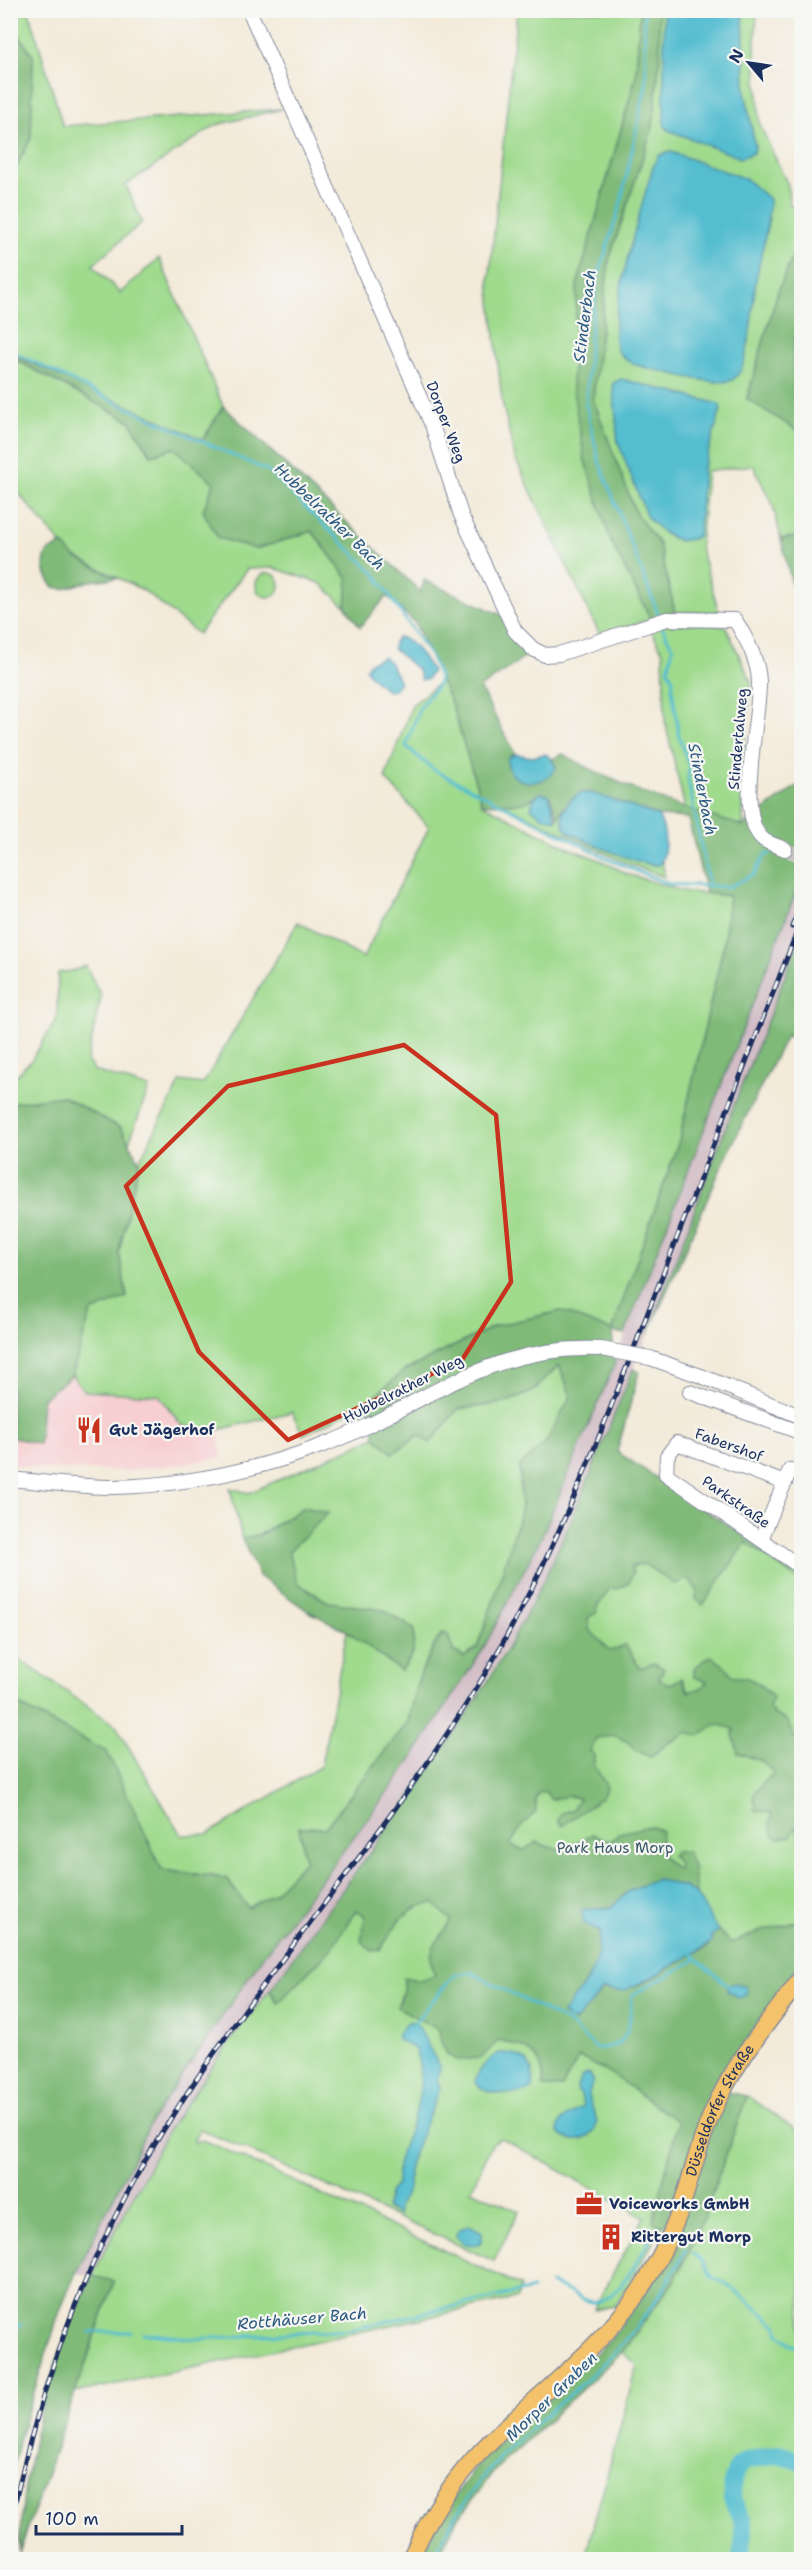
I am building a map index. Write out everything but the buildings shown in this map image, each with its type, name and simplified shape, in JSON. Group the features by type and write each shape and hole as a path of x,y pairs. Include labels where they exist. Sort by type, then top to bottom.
{"main road":[{"name":"Düsseldorfer Straße","path":"410,2559 431,2517 469,2464 595,2345 637,2294 673,2230 703,2135 720,2096 733,2073 801,1977"}],"street":[{"name":"Dorper Weg","path":"249,10 432,425 461,515 515,631 533,649 545,655 559,654 667,619 735,620"},
{"name":"Stindertalweg","path":"735,620 747,641 759,682 750,784 751,815 762,839 784,849"},
{"name":"Hubbelrather Weg","path":"10,1479 77,1486 114,1487 171,1483 223,1475 269,1464 345,1436 481,1368 514,1357 549,1350 602,1349 650,1358 801,1417"},
{"path":"690,1392 801,1433"},
{"name":"Fabershof","path":"667,1456 677,1443 785,1483"},
{"name":"Parkstraße","path":"667,1456 666,1474 799,1566"},
{"path":"760,1539 790,1470 801,1472"},
{"path":"799,1566 801,1551"}],"highlighted area":[{"path":"404,1045 496,1115 511,1282 462,1360 288,1440 199,1352 126,1186 228,1086"}],"shaded area":[{"path":"801,879 801,935 648,1334 557,1551 527,1612 452,1737 168,2130 92,2276 76,2273 152,2120 263,1956 483,1649 541,1538 615,1363"},
{"path":"72,1375 84,1391 159,1395 181,1425 218,1430 222,1458 129,1471 45,1469 11,1465 11,1437 39,1444 42,1398"}],"green space":[{"path":"11,11 29,11 63,126 282,109 216,125 126,185 142,222 93,265 120,293 159,258 223,406 204,440 11,354 11,177 31,138 33,56 11,24"},
{"path":"517,11 640,11 636,76 577,286 611,542 651,619 600,635 515,458 502,401 489,281"},
{"path":"640,11 659,11 660,55 653,126 609,260 593,399 636,514 659,544 675,612 651,619 611,542 585,461 572,385 577,286 636,76"},
{"path":"659,11 664,11 665,124 668,130 741,158 755,147 745,91 743,11 757,11 755,45 760,125 788,185 789,204 801,210 802,237 778,291 747,398 801,433 801,536 781,539 773,506 753,465 707,471 700,547 719,612 675,612 659,544 636,514 593,399 609,260 653,126 660,55","holes":["671,152 697,162 769,218 756,278 747,350 732,380 715,382 675,374 616,321 628,256 653,167","613,383 721,409 703,469 698,536 679,541 665,534 633,478 618,442"]},
{"path":"11,24 33,56 31,138 11,177"},
{"path":"801,237 801,279 793,361 797,406 801,412 801,433 747,399 778,291"},
{"path":"11,354 203,440 223,406 421,592 424,580 506,617 531,653 480,688 515,754 512,755 556,767 552,759 563,754 606,777 651,796 743,826 802,782 801,879 625,1334 612,1332 615,1363 541,1538 483,1649 403,1772 263,1956 152,2120 61,2308 22,2429 11,2478 11,1701 107,1752 162,1870 226,1878 248,1908 274,1893 305,1861 299,1827 325,1828 408,1722 420,1676 443,1633 448,1635 453,1651 464,1657 477,1648 521,1511 520,1466 546,1442 571,1396 559,1365 532,1392 504,1403 458,1409 430,1443 419,1435 393,1453 375,1437 368,1402 404,1371 495,1326 561,1311 612,1331 679,1141 724,944 729,896 706,893 688,818 658,816 592,793 576,797 557,816 549,795 541,793 524,803 482,804 452,705 415,623 387,596 360,627 346,607 348,579 312,531 256,549 218,538 203,511 214,483 174,448 151,455 130,421 11,357"},
{"path":"10,357 130,421 151,455 174,448 214,483 203,511 256,549 312,531 348,579 346,607 320,583 274,568 247,569 198,634 143,590 75,557 67,551 11,484"},
{"path":"801,536 801,600 796,601 781,539"},
{"path":"62,544 75,557 117,578 90,581 63,589 54,587 46,575 44,561 47,552"},
{"path":"268,573 276,577 280,585 276,593 268,597 260,593 256,585 260,577"},
{"path":"701,623 726,627 751,681 743,763 743,826 685,809 665,721 663,653 650,628"},
{"path":"441,681 452,705 482,804 573,850 600,860 627,874 683,891 729,896 724,943 679,1141 612,1332 561,1311 495,1326 404,1371 368,1402 303,1435 292,1412 218,1430 181,1425 159,1395 84,1391 72,1375 91,1311 127,1297 119,1252 139,1161 181,1081 203,1084 298,922 363,958 429,827 385,778 412,705"},
{"path":"534,798 531,808 556,820 564,809 565,827 572,834 652,865 659,865 662,861 665,877 622,861 502,804 523,803"},
{"path":"801,935 801,1048 787,1034 725,1159 648,1334 734,1105"},
{"path":"86,966 101,996 87,1061 95,1071 149,1088 129,1142 121,1128 62,1096 11,1103 10,1082 32,1059 57,1019 58,973"},
{"path":"62,1096 121,1128 139,1161 119,1252 127,1297 91,1312 72,1375 42,1399 39,1444 11,1437 11,1103"},
{"path":"559,1365 571,1396 547,1442 520,1466 521,1511 477,1648 464,1657 453,1651 448,1635 442,1633 420,1676 408,1722 325,1828 299,1827 305,1861 274,1893 248,1909 226,1878 162,1870 107,1752 11,1701 10,1653 116,1726 181,1835 208,1834 321,1766 347,1631 401,1671 413,1654 414,1629 384,1611 328,1602 297,1583 289,1551 328,1513 304,1507 260,1534 242,1539 230,1488 249,1493 375,1437 393,1453 420,1435 430,1443 458,1409 504,1403 532,1392"},
{"name":"Park Haus Morp","path":"633,1369 639,1372 617,1452 801,1573 801,1582 746,1542 703,1605 696,1599 697,1590 689,1579 674,1584 644,1564 631,1567 633,1573 629,1583 618,1589 610,1588 598,1606 597,1612 588,1618 589,1629 609,1650 616,1650 625,1644 640,1668 653,1663 664,1668 659,1679 669,1685 682,1678 688,1692 701,1688 707,1682 694,1677 694,1668 711,1656 727,1668 733,1677 750,1679 773,1697 769,1708 775,1715 788,1721 793,1737 801,1738 801,1840 796,1827 791,1836 775,1837 770,1825 772,1813 757,1811 753,1799 755,1792 774,1773 761,1761 738,1753 733,1735 734,1729 716,1724 698,1736 688,1732 650,1757 616,1736 596,1738 590,1751 594,1755 594,1765 607,1787 602,1797 562,1826 558,1820 562,1813 572,1810 579,1799 569,1796 551,1800 546,1792 539,1793 535,1799 536,1812 523,1824 510,1845 523,1850 537,1842 560,1849 593,1834 610,1842 620,1833 650,1826 662,1832 661,1850 668,1862 678,1870 679,1864 671,1855 675,1852 687,1851 693,1867 696,1894 686,1888 657,1879 629,1891 612,1907 582,1910 591,1928 600,1932 600,1938 594,1971 587,1980 570,2019 575,2022 603,1989 629,1988 657,1976 708,1947 710,1937 718,1931 732,1943 761,1931 801,1921 801,1961 713,2089 747,2096 698,2233 675,2279 622,2352 496,2469 456,2521 437,2559 418,2559 441,2515 483,2457 609,2341 681,2241 665,2225 658,2225 653,2221 678,2122 613,2075 579,2057 562,2087 543,2087 543,2076 538,2060 533,2054 518,2046 499,2040 481,2058 457,2060 447,2054 441,2042 439,2030 397,2007 403,1991 404,1977 421,1981 435,1975 432,1950 451,1920 433,1903 422,1905 407,1913 396,1925 380,1950 372,1951 361,1941 365,1916 356,1911 331,1949 278,2003 270,1990 438,1757 500,1660 528,1611 557,1552"},
{"path":"617,1452 725,1571 746,1542 801,1582 801,1961 713,2089 660,2215 662,2227 616,2306 594,2309 644,2217 501,2138 493,2142 471,2190 519,2211 494,2261 200,2129 193,2142 204,2140 521,2286 517,2298 75,2393 114,2282 92,2276 168,2130 235,2034 270,1990 278,2003 397,1845"},
{"path":"304,1507 328,1513 289,1551 297,1583 328,1602 384,1610 414,1629 413,1654 401,1671 347,1631 308,1611 259,1576 242,1539 261,1534"},
{"path":"747,2096 801,2133 801,2559 584,2560 637,2365 622,2352 675,2279 698,2233"},
{"path":"92,2276 114,2281 19,2554 26,2481 41,2411 63,2344"}],"water":[{"path":"664,11 743,11 745,91 755,147 753,153 741,158 668,130 664,124"},
{"path":"671,152 746,179 769,199 747,350 741,370 732,380 726,382 701,380 640,366 626,359 617,349 615,334 617,313 634,232 653,167 659,155"},
{"path":"621,379 719,404 721,409 703,469 698,536 692,539 680,541 665,534 647,517 618,442 613,383"},
{"path":"398,637 409,642 422,656 432,671 427,679 421,680 418,670 393,649"},
{"path":"383,657 389,661 400,682 394,690 388,691 366,669 370,662"},
{"path":"515,754 532,757 545,754 550,757 556,767 544,779 527,782 512,774 509,767 508,758"},
{"path":"541,793 549,795 556,820 543,817 531,808 534,798"},
{"path":"581,793 592,793 658,816 665,840 664,854 659,865 639,862 567,831 563,814 571,800"},
{"path":"657,1879 686,1888 696,1894 718,1931 710,1937 713,1940 685,1959 629,1989 612,1991 603,1989 575,2022 562,2014 589,1977 599,1947 600,1932 584,1923 581,1910 612,1907 629,1891"},
{"path":"736,1983 747,1987 746,1995 740,1998 727,1991 728,1985"},
{"path":"407,2023 414,2023 418,2026 440,2068 437,2077 440,2088 409,2165 409,2188 398,2208 398,2215 386,2207 390,2191 397,2184 397,2164 417,2106 421,2079 415,2049 398,2039 398,2033"},
{"path":"499,2053 515,2055 526,2061 532,2072 532,2088 528,2091 508,2094 487,2091 479,2086 475,2081 479,2072"},
{"path":"589,2073 592,2081 589,2100 597,2123 589,2136 583,2139 567,2138 559,2134 558,2127 566,2117 583,2107 577,2086 582,2076"},
{"path":"469,2225 482,2232 479,2245 465,2244 456,2236 458,2230"}],"waterway":[{"name":"Stinderbach","path":"644,10 646,85 620,206 598,276 590,335 586,405 599,461 659,616"},
{"name":"Hubbelrather Bach","path":"10,350 117,403 268,471 375,574 431,657 439,677 439,683 420,707 406,746 434,770 611,860 669,884 729,887 754,874 765,855 770,854"},
{"name":"Stinderbach","path":"662,627 673,648 668,670 673,680 679,736 689,766 688,780 709,886"},
{"path":"692,1953 697,1959"},
{"path":"567,2022 596,2048 608,2047 616,2044 626,2032 632,1995 697,1959 728,1985"},
{"path":"414,2023 454,1975 470,1972 567,2022 570,2019"},
{"name":"Rotthäuser Bach","path":"550,2284 588,2301 602,2300 621,2285 656,2229 659,2229"},
{"name":"Morper Graben","path":"432,2560 461,2508 487,2472 528,2431 593,2374 623,2343 658,2298 686,2249"},
{"name":"Rotthäuser Bach","path":"693,2253 703,2262 712,2277 727,2284 778,2326 779,2334 793,2345 802,2348"},
{"name":"Rotthäuser Bach","path":"143,2333 196,2339 348,2330 532,2289"},
{"name":"Rotthäuser Bach","path":"10,2329 21,2325"},
{"name":"Rotthäuser Bach","path":"90,2332 131,2332"},
{"path":"742,2560 743,2522 732,2499 733,2479 738,2466 746,2461 778,2454 802,2461"}],"tunnel":[{"path":"785,849 802,857"}],"railway":[{"path":"792,927 802,902"},
{"path":"10,2525 23,2469 55,2360 74,2308 120,2206 178,2107 217,2050 422,1771 460,1714 496,1655 540,1571 598,1440 802,919"}],"place":[{"name":"Gut Jägerhof","path":"89,1430"},
{"name":"Voiceworks GmbH","path":"589,2204"},
{"name":"Rittergut Morp","path":"611,2237"}]}
